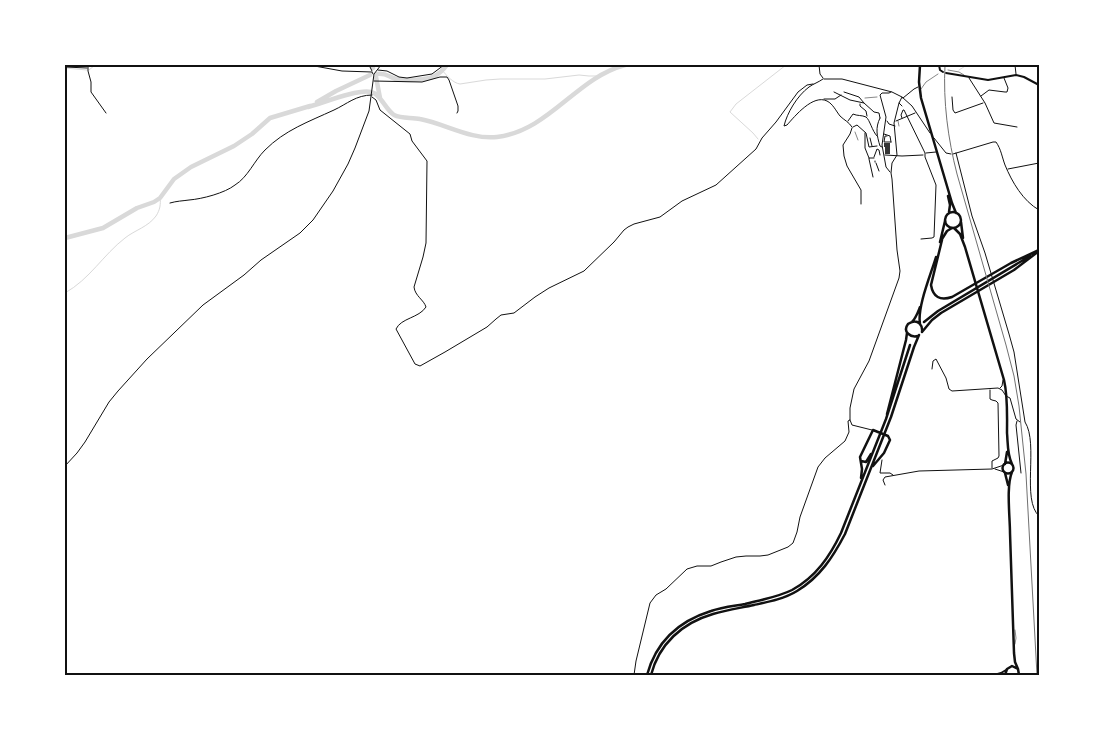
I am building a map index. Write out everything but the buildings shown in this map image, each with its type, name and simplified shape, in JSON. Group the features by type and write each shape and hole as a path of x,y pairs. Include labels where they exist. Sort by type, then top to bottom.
{"main road":[{"path":"920,65 920,93 952,203 960,217 965,247"},
{"path":"939,65 940,70 944,73 991,80 1016,75 1039,85"},
{"path":"922,332 920,316 923,300 938,250 945,216 949,213 950,202 943,175"},
{"path":"949,213 956,213"},
{"path":"945,221 947,226 960,234 965,247 1002,372 1006,396 1009,458 1014,467 1009,489 1013,626 1015,662 1021,675"},
{"path":"938,250 946,232 958,226 960,221"},
{"path":"942,240 931,281 931,288 937,297 946,299 1011,262 1039,250"},
{"path":"912,322 922,323 933,314 1039,250"},
{"path":"884,433 906,340 907,326 917,314 923,300"},
{"path":"649,675 659,654 675,634 687,625 713,614 786,597 816,577 828,564 845,534 879,447 914,347 922,332 935,318 954,303"},
{"path":"907,333 913,337 920,335"},
{"path":"861,461 866,462 884,433 910,345"},
{"path":"860,485 862,472 860,457 873,430 884,433 890,438 890,441 885,452 870,470"},
{"path":"879,447 880,453 885,452"},
{"path":"1008,448 1003,469 1009,489"},
{"path":"649,675 649,667 657,651 666,638 686,621 713,610 784,594 813,575 834,549 874,450"},
{"path":"1004,465 1012,464"},
{"path":"1005,472 1008,474 1012,472"},
{"path":"1005,675 1012,663 1014,654"},
{"path":"994,675 1014,666 1018,670"}],"street":[{"path":"88,65 92,94 106,113"},
{"path":"309,65 342,72 372,72"},
{"path":"65,466 85,442 109,402 153,353 203,305 261,260 300,233 313,220 333,192 348,164 368,118 375,81 370,65"},
{"path":"374,75 381,65"},
{"path":"376,71 386,71 399,77 407,78 432,74 444,65"},
{"path":"819,65 823,79"},
{"path":"1015,65 1016,75"},
{"path":"65,67 88,68"},
{"path":"375,81 422,82 447,77 458,109 457,113"},
{"path":"969,77 984,102 994,124 1017,127"},
{"path":"980,96 989,90 1007,92 1008,88 1004,77"},
{"path":"841,95 836,99 825,98 811,102 787,126 784,126 798,98 805,90 823,79 842,79 891,92 906,100 946,153 953,154 995,142 999,146 1007,169 1026,200 1039,210"},
{"path":"372,94 380,110 410,134 412,141 427,160 426,244 414,287 415,292 426,308 396,329 415,364 420,366 486,327 496,318 514,314 549,288 584,272 628,227 660,218 682,201 716,185 756,149 762,138 796,94 807,85 813,84"},
{"path":"897,121 896,114 902,98 919,87"},
{"path":"834,92 850,100 864,103"},
{"path":"844,92 862,98 864,103 874,112 879,113 880,118 876,136"},
{"path":"891,92 880,95 886,120 882,146 886,167 891,173"},
{"path":"170,203 226,190 240,181 263,152 286,133 336,109 354,98 372,94"},
{"path":"952,98 953,111 955,113 984,102"},
{"path":"823,99 830,103 852,127 843,145 844,155 846,165 861,191 861,204"},
{"path":"860,103 860,106 866,112 880,146 882,146"},
{"path":"899,103 908,116 925,154 930,173 935,181 934,237 921,239"},
{"path":"902,118 901,114 904,110"},
{"path":"894,126 897,121 916,112"},
{"path":"848,122 853,114 867,118"},
{"path":"920,118 924,119 926,116"},
{"path":"634,675 650,603 656,595 692,567 711,566 736,557 768,555 793,543 818,467 825,458 845,441 848,434 848,421 850,420 850,408 854,389 869,361 900,276 891,173 892,162 897,155 895,129 888,121 880,118"},
{"path":"852,127 857,125 865,132 869,146 872,147"},
{"path":"865,132 872,129"},
{"path":"891,130 895,129"},
{"path":"865,132 865,148 873,177"},
{"path":"884,134 888,135 890,137 891,142 884,142 885,136 887,137 888,135"},
{"path":"872,147 869,138 876,136"},
{"path":"879,142 877,146 880,155"},
{"path":"872,147 877,146"},
{"path":"878,149 875,160 879,171"},
{"path":"884,155 902,156 936,152"},
{"path":"953,154 1011,341 1025,422 1031,439 1032,504 1034,511 1039,516"},
{"path":"869,158 875,160"},
{"path":"1007,169 1039,163"},
{"path":"932,369 933,360 936,359 951,390 1001,387 1002,372"},
{"path":"998,388 1010,398 1017,420 1021,473"},
{"path":"990,389 991,399 998,403 999,425 999,456 993,459 992,469"},
{"path":"850,420 852,425 873,430"},
{"path":"1017,420 1025,422"},
{"path":"882,460 880,473 890,473 893,475"},
{"path":"992,469 1004,465"},
{"path":"885,485 884,478 927,470 992,469 1005,472"}],"lane":[{"path":"948,70 960,72 964,76"},
{"path":"920,93 922,87 938,74"},
{"path":"919,77 922,81 927,82"},
{"path":"897,121 899,126"}],"path":[{"path":"862,98 881,97"},
{"path":"852,130 856,133 858,140"}],"waterway":[{"path":"89,70 95,65"},
{"path":"377,74 385,74 400,80 421,79 435,76 447,65"},
{"path":"308,107 349,94 371,92 377,95 394,115 430,121 478,136 497,137 515,133 532,125 592,81 625,65"},
{"path":"758,139 730,112 736,104 786,65"},
{"path":"959,70 967,65"},
{"path":"65,68 87,70"},
{"path":"442,70 453,81 460,84 500,79 545,79 579,75 600,76"},
{"path":"317,102 370,75"},
{"path":"376,77 380,98"},
{"path":"65,238 103,228 137,208 154,202 160,198 174,179 191,167 234,146 252,134 270,118 310,106"},
{"path":"65,293 82,281 125,238 153,220 159,209 160,198"}],"railway":[{"path":"945,65 946,107 954,161 1006,345 1019,406 1026,474 1037,675"}]}
